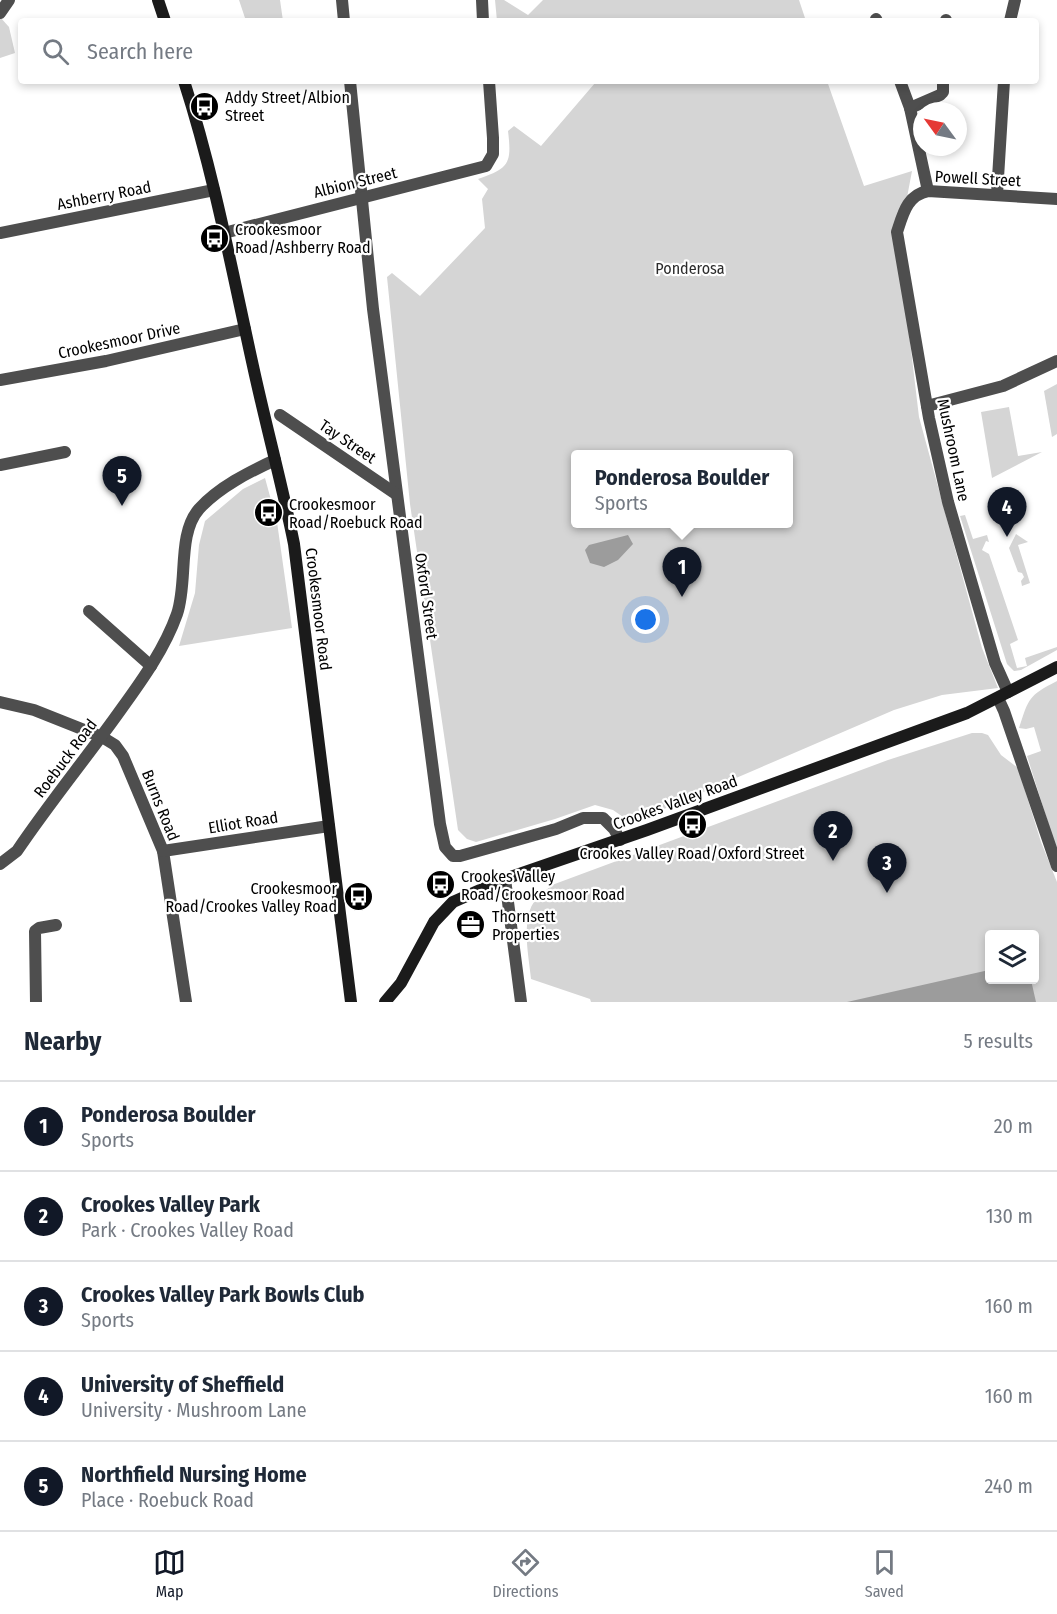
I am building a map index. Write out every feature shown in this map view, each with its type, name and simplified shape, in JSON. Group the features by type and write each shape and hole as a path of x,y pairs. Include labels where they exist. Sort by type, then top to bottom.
{"street":[{"path":"0,13 9,0"},
{"path":"158,0 164,18"},
{"path":"342,0 344,18"},
{"path":"482,0 483,18"},
{"path":"1011,18 1015,0"},
{"name":"Crookesmoor Road","path":"185,84 214,190 294,544 351,1002"},
{"name":"Oxford Street","path":"350,84 367,252 396,494 445,847 448,853 460,856 556,829 583,818 603,818 614,829 620,840"},
{"name":"Albion Street","path":"224,233 486,166 491,159 493,138 489,84"},
{"path":"901,84 910,108 928,191"},
{"path":"910,108 940,95 943,92 943,84"},
{"path":"998,195 1004,84"},
{"name":"Ashberry Road","path":"0,233 214,190"},
{"name":"Powell Street","path":"905,208 911,198 928,191 1057,198"},
{"name":"Mushroom Lane","path":"905,208 897,232 927,406 951,512 996,663 1004,711 1057,866"},
{"name":"Crookesmoor Drive","path":"0,380 106,361 245,329"},
{"path":"927,406 1003,386 1057,361"},
{"name":"Tay Street","path":"280,415 396,494"},
{"path":"0,465 65,453"},
{"name":"Roebuck Road","path":"0,864 17,851 102,737 151,666 169,635 178,611 183,587 186,543 190,523 199,509 249,472 275,460"},
{"path":"89,611 151,666"},
{"name":"Crookes Valley Road","path":"385,1002 401,982 443,911 453,902 505,879 620,840 958,716 1057,667"},
{"name":"Burns Road","path":"0,702 34,710 102,737 115,745 123,756 163,851 186,1002"},
{"name":"Elliot Road","path":"163,851 329,826"},
{"path":"505,879 521,1002"},
{"path":"36,1002 35,931 39,927 56,925"}],"green space":[{"path":"239,0 280,0 283,18 245,18"},
{"path":"495,0 504,0 528,15 543,0 799,0 805,18 497,18"},
{"path":"0,17 9,27 15,53 0,58"},
{"name":"Ponderosa","path":"594,84 828,84 864,186 912,171 905,208 897,232 919,417 982,648 998,688 942,695 894,710 650,815 626,819 613,810 595,805 476,842 467,839 458,830 410,504 387,277 392,273 420,296 485,228 482,199 488,189 478,179 496,172 506,163 509,151 508,131 514,126 541,146"},
{"path":"1057,384 1057,434 1052,437 1044,391"},
{"path":"1009,407 1018,456 1042,452 992,478 981,412"},
{"path":"265,478 277,522 292,628 179,646 195,593 199,545 205,521 243,489"},
{"path":"965,515 973,539 987,535 989,542 986,541 982,550 989,554 1018,640 1010,644 1017,668 1027,666 1025,658 1057,647 1057,650 1021,670 1014,671 1007,664 960,516"},
{"path":"1016,534 1028,542 1018,545 1030,583 1022,586 1021,581 1024,577 1018,572 1009,548"},
{"path":"1057,681 1057,851 1027,756 1041,751 1034,727 1019,728 1031,699 1040,690"},
{"path":"972,733 982,733 988,735 1001,755 1018,768 1041,842 1057,882 1057,1002 591,1002 590,999 531,979 527,944 528,918 539,896 552,885 888,760"}],"shaded area":[{"path":"628,535 633,544 618,560 604,567 590,563 585,550 589,545"},
{"path":"985,971 985,984 1032,984 1036,1002 847,1002"}],"place":[{"name":"Addy Street/Albion Street","path":"204,106"},
{"name":"Crookesmoor Road/Ashberry Road","path":"214,238"},
{"name":"Northfield Nursing Home","path":"122,506"},
{"name":"Crookesmoor Road/Roebuck Road","path":"268,513"},
{"name":"University of Sheffield","path":"1007,537"},
{"name":"Ponderosa Boulder","path":"682,597"},
{"name":"Crookes Valley Road/Oxford Street","path":"692,825"},
{"name":"Crookes Valley Park","path":"833,861"},
{"name":"Crookes Valley Road/Crookesmoor Road","path":"440,885"},
{"name":"Crookes Valley Park Bowls Club","path":"887,893"},
{"name":"Crookesmoor Road/Crookes Valley Road","path":"358,897"},
{"name":"Thornsett Properties","path":"471,925"}]}
